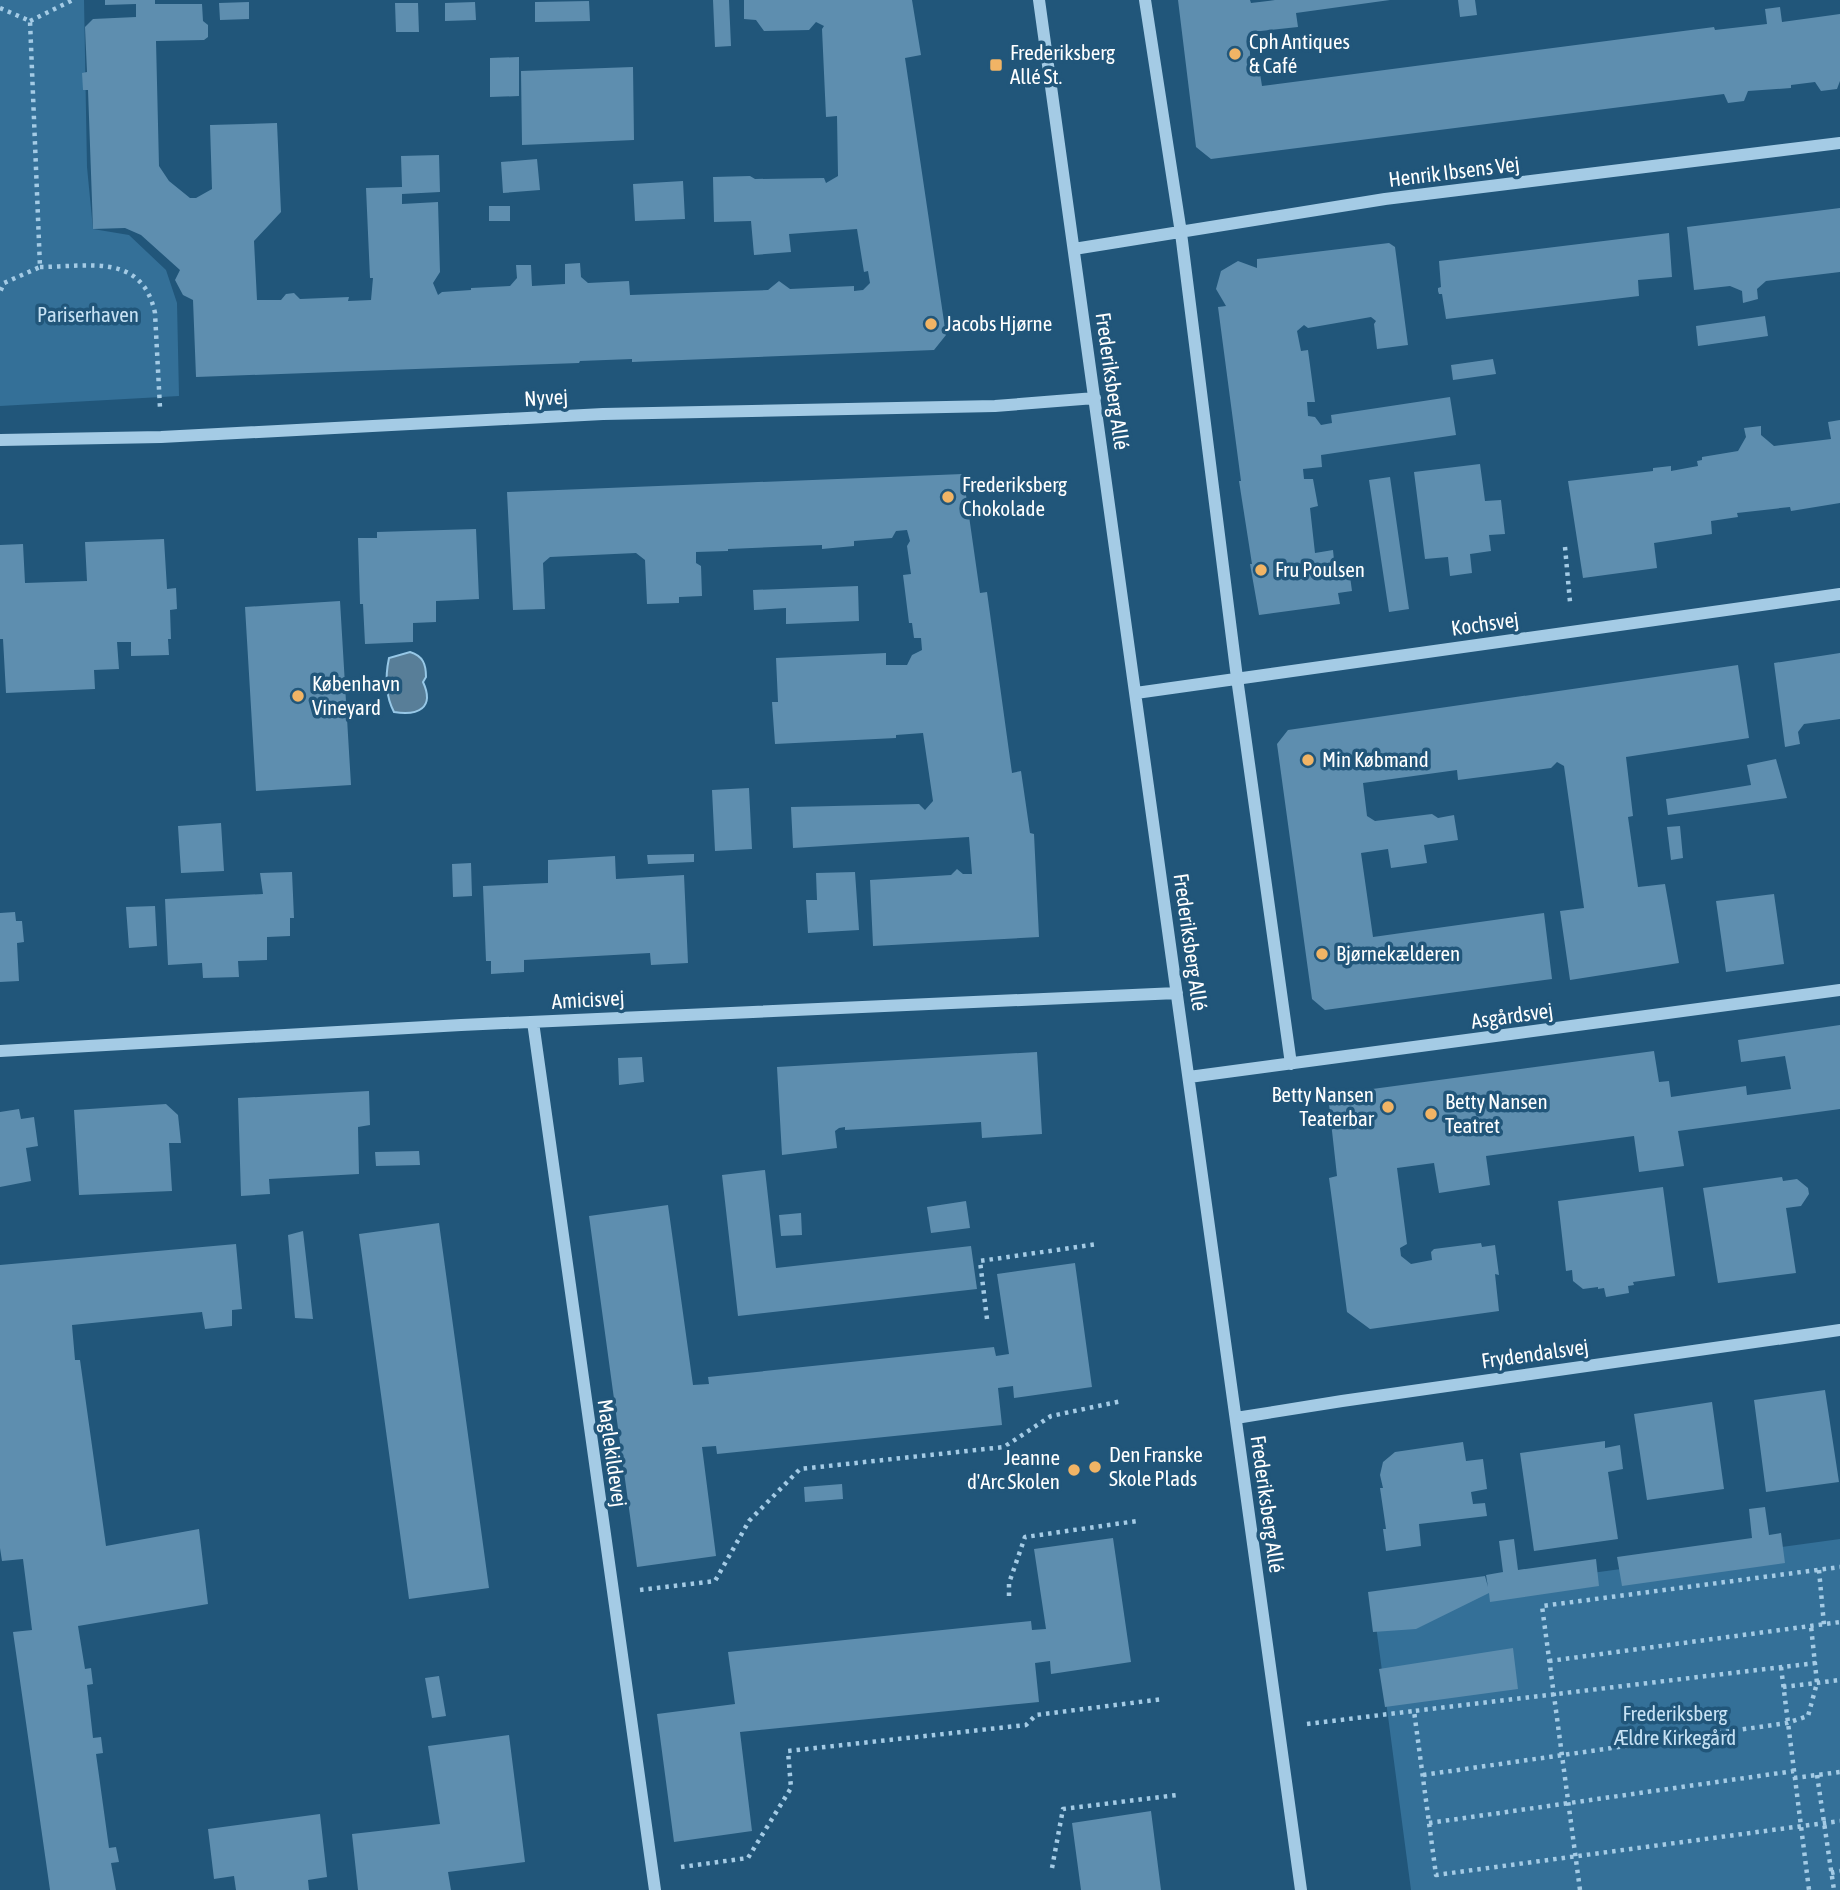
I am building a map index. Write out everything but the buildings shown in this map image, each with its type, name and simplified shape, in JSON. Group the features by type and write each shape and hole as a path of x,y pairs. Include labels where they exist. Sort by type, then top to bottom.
{"street":[{"name":"Frederiksberg Allé","path":"1038,0 1301,1890"},
{"path":"1145,0 1181,233 1237,678 1291,1064"},
{"name":"Henrik Ibsens Vej","path":"1074,249 1385,199 1840,143"},
{"name":"Nyvej","path":"0,440 161,437 603,414 995,406 1095,398"},
{"name":"Kochsvej","path":"1136,693 1840,594"},
{"name":"Asgårdsvej","path":"1189,1077 1840,990"},
{"name":"Amicisvej","path":"0,1051 533,1022 1177,993"},
{"name":"Maglekildevej","path":"533,1022 655,1890"},
{"name":"Frydendalsvej","path":"1236,1418 1840,1330"}],"path":[{"path":"0,8 30,21 73,0"},
{"path":"30,21 40,267"},
{"path":"0,292 4,283 40,267 109,267 123,269 136,276 146,286 155,313 161,437"},
{"path":"1564,548 1573,631"},
{"path":"987,1319 980,1261 1098,1244"},
{"path":"612,1593 715,1581 749,1521 800,1469 1004,1447 1051,1416 1122,1401"},
{"path":"1009,1596 1009,1583 1025,1537 1137,1521"},
{"path":"1580,1890 1542,1606 1840,1567"},
{"path":"1819,1570 1824,1625"},
{"path":"1549,1661 1840,1622"},
{"path":"1423,1774 1787,1723 1808,1716 1817,1683 1811,1626"},
{"path":"1279,1728 1816,1663"},
{"path":"1781,1667 1810,1890"},
{"path":"1783,1687 1840,1680"},
{"path":"652,1871 748,1858 790,1788 788,1751 1026,1725 1036,1714 1163,1699"},
{"path":"1414,1711 1436,1875 1840,1821"},
{"path":"1429,1823 1794,1771"},
{"path":"1794,1778 1840,1772"},
{"path":"1817,1775 1834,1890"},
{"path":"1052,1868 1063,1809 1177,1795"},
{"path":"1831,1872 1840,1871"}],"green space":[{"name":"Pariserhaven","path":"0,0 84,0 87,167 93,229 129,235 166,270 177,303 179,396 0,406"},
{"name":"Frederiksberg Ældre Kirkegård","path":"1840,1539 1840,1890 1411,1890 1373,1603"}],"shaded area":[{"path":"410,652 421,658 424,664 426,677 423,682 427,698 422,708 417,711 394,712 387,686 389,658"}],"place":[{"name":"Cph Antiques & Café","path":"1235,54"},
{"name":"Frederiksberg Allé St.","path":"996,65"},
{"name":"Jacobs Hjørne","path":"931,324"},
{"name":"Frederiksberg Chokolade","path":"948,497"},
{"name":"Fru Poulsen","path":"1261,570"},
{"name":"København Vineyard","path":"298,696"},
{"name":"Min Købmand","path":"1308,760"},
{"name":"Bjørnekælderen","path":"1322,954"},
{"name":"Betty Nansen Teaterbar","path":"1388,1107"},
{"name":"Betty Nansen Teatret","path":"1431,1114"},
{"name":"Den Franske Skole Plads","path":"1095,1467"},
{"name":"Jeanne d'Arc Skolen","path":"1074,1470"}]}
